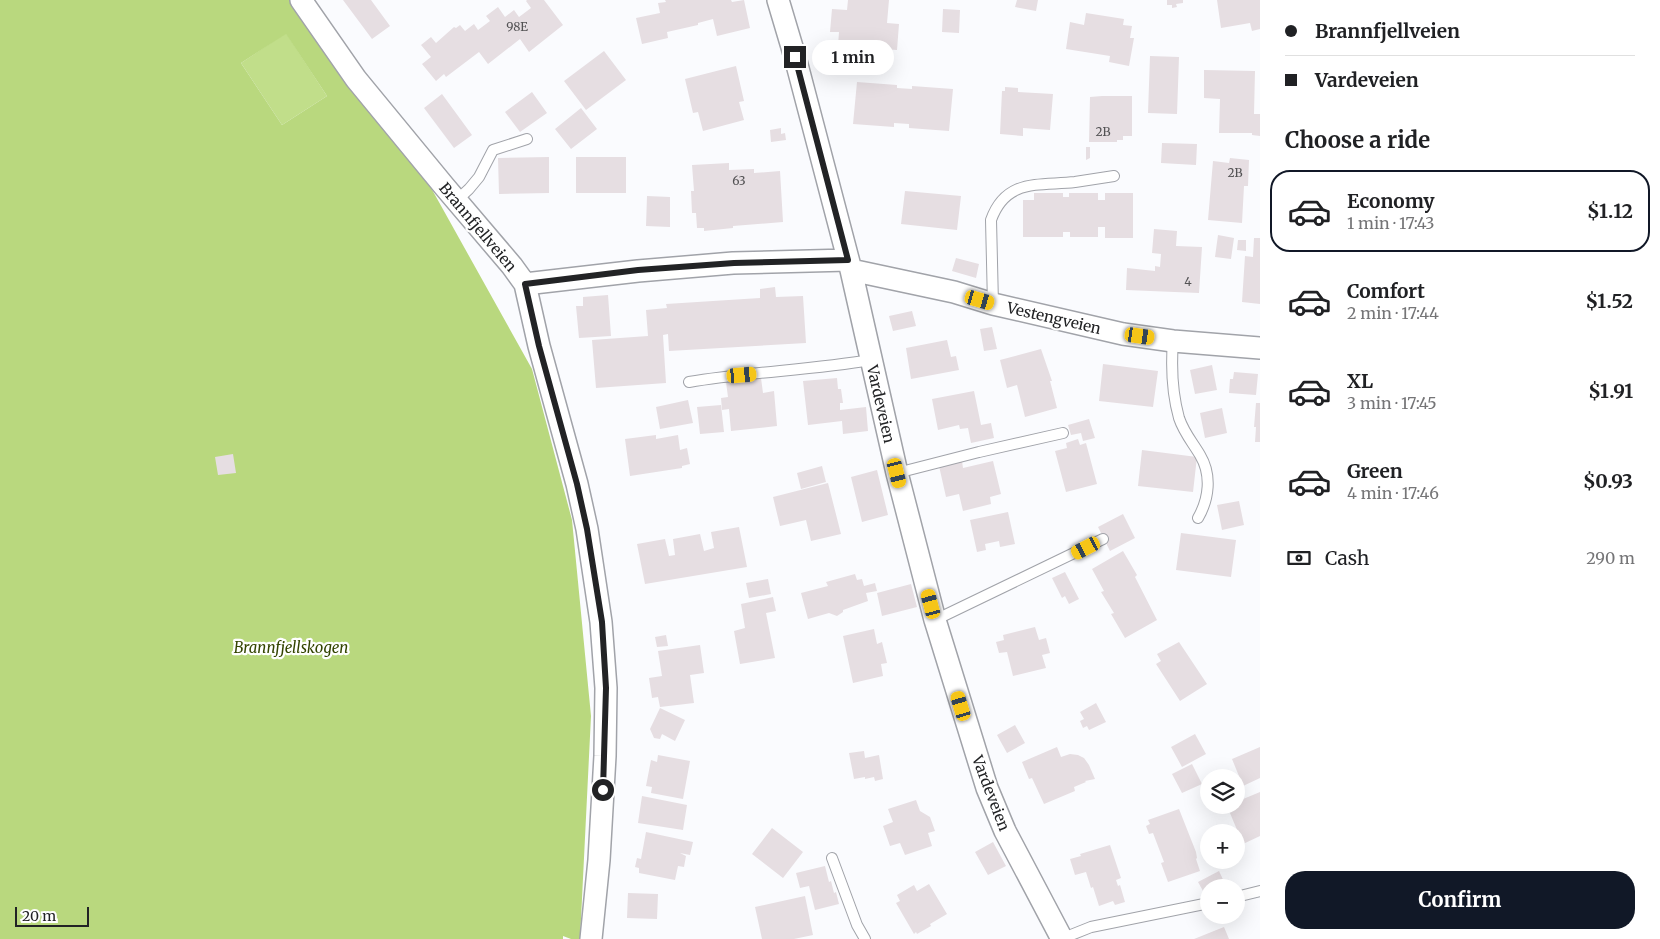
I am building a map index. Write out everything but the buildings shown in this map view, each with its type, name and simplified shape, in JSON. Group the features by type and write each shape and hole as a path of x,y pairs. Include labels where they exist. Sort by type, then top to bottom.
{"street":[{"name":"Brannfjellveien","path":"301,0 356,79 525,284 539,346 577,484 587,529 602,622 606,688 605,756 591,939"},
{"name":"Vardeveien","path":"778,0 795,57 849,265 897,473 935,620 987,788 1005,831 1061,939"},
{"name":"Vestengveien","path":"525,284 638,270 734,263 849,265 993,304 1123,334 1173,341 1260,348"}],"lane":[{"path":"456,201 479,177 493,150 527,139"},
{"path":"993,304 991,220 995,208 1003,198 1022,186 1076,182 1114,176"},
{"path":"1173,341 1171,362 1172,384 1179,418 1184,430 1201,456 1206,471 1207,499 1198,518"},
{"path":"689,382 722,376 839,365 871,360"},
{"path":"897,473 1063,433"},
{"path":"935,620 1103,539"},
{"path":"832,858 857,925 865,939"},
{"path":"1245,895 1260,891"},
{"path":"1061,939 1091,927 1200,905"}],"green space":[{"name":"Brannfjellskogen","path":"0,0 306,0 396,125 532,369 572,520 591,716 580,939 571,939 563,936 563,939 0,939","holes":["286,34 327,96 282,125 241,63"]},
{"path":"286,33 327,96 282,125 241,63"}],"route":[{"path":"603,790 606,688 602,622 587,529 577,484 539,346 525,284 638,270 734,263 848,260 795,57"}]}
